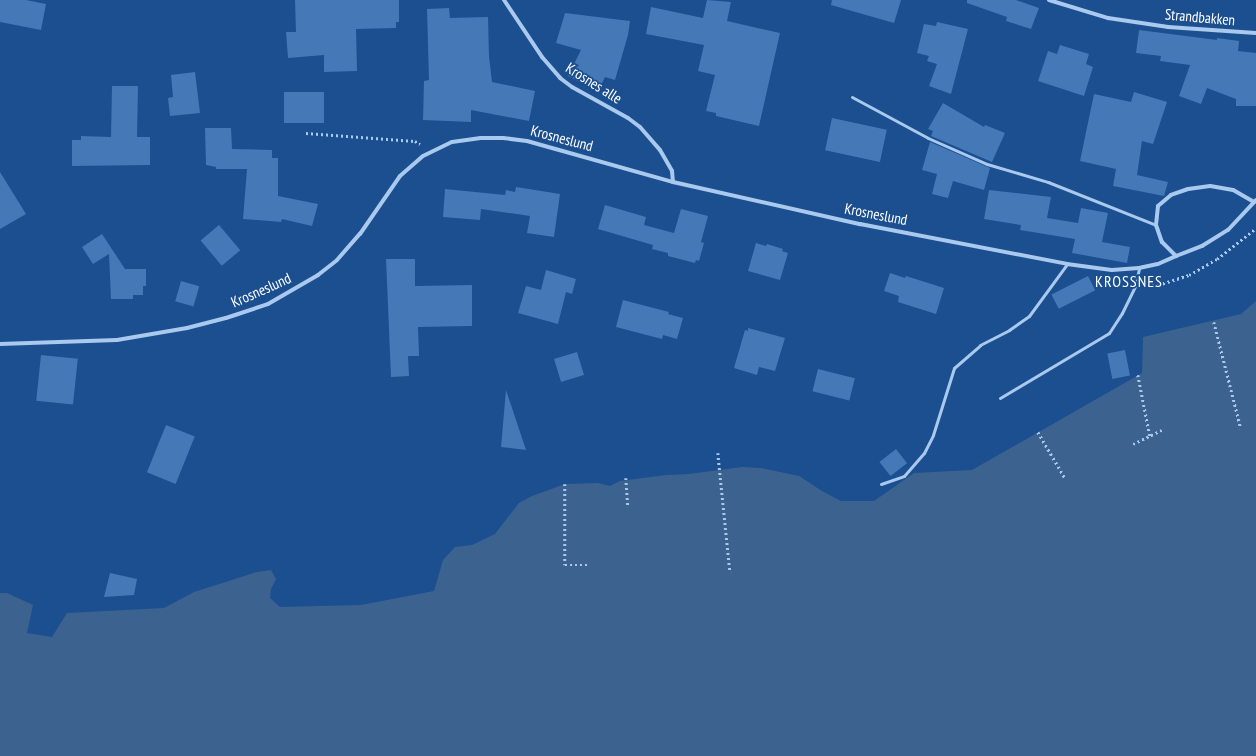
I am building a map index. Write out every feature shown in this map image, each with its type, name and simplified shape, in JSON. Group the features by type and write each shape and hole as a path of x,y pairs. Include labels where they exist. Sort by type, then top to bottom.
{"street":[{"name":"Krosnes alle","path":"504,0 542,57 560,78 572,87 628,118 640,127 660,150 672,171 673,182"},
{"name":"Strandbakken","path":"1049,0 1108,18 1168,27 1256,33"},
{"name":"Krosneslund","path":"0,344 117,340 220,320 268,304 318,275 337,260 360,234 400,176 423,156 452,142 481,138 503,138 546,146 673,182 860,224 1067,264 1112,270 1139,268 1158,264 1202,246 1228,230 1255,201"},
{"path":"1176,256 1162,242 1156,225 1158,206 1171,195 1188,189 1210,186 1233,190 1255,201"}],"lane":[{"path":"852,97 928,138 986,164 1048,182 1156,225"},
{"path":"881,484 904,476 924,453 933,435 954,368 980,345 1009,330 1029,316 1067,264"},
{"path":"1000,398 1109,333 1122,313 1135,286 1139,268"}],"path":[{"path":"306,133 415,141 419,143 423,156"},
{"path":"1135,286 1158,285 1189,275 1217,259 1256,228"},
{"path":"1214,322 1241,429"},
{"path":"1138,375 1150,436"},
{"path":"1133,444 1162,430"},
{"path":"1038,432 1065,478"},
{"path":"718,453 730,572"},
{"path":"626,478 628,506"},
{"path":"565,484 565,565 588,565"}],"water":[{"path":"1256,301 1256,756 0,756 0,593 7,593 33,605 27,633 52,637 67,613 164,608 194,592 257,572 271,570 276,579 271,589 270,598 280,607 361,605 434,591 443,560 455,547 472,545 495,534 519,503 532,496 565,484 598,483 610,486 620,481 666,475 689,474 742,467 761,468 799,476 841,501 874,501 914,473 972,470 1142,373 1143,337 1241,314"}],"building":[{"path":"0,0 26,0 46,4 41,30 0,22"},
{"path":"295,0 399,0 399,22 396,22 396,28 356,29 357,71 324,72 324,55 288,58 286,32 296,32"},
{"path":"707,0 731,2 727,21 780,33 759,126 716,116 716,113 706,111 715,75 698,71 704,45 646,34 651,7 703,18"},
{"path":"832,0 901,0 894,23 831,5"},
{"path":"967,0 1016,0 1039,8 1031,29 1006,21 1007,17 967,3"},
{"path":"449,8 450,18 488,17 489,56 492,82 535,91 529,121 471,110 471,122 423,120 424,81 429,80 427,9"},
{"path":"565,13 630,21 628,35 615,80 605,77 598,91 568,76 581,50 556,43"},
{"path":"937,22 968,29 951,94 929,86 937,64 927,61 929,56 917,53 924,24 936,26"},
{"path":"1139,30 1217,40 1217,38 1239,41 1238,51 1256,53 1256,106 1236,106 1236,99 1207,88 1201,104 1179,96 1190,65 1160,61 1161,56 1136,53"},
{"path":"1060,45 1089,54 1086,64 1093,67 1084,96 1038,81 1048,51 1057,54"},
{"path":"195,72 200,113 170,116 168,98 173,97 171,75"},
{"path":"112,86 138,86 137,137 150,137 150,165 72,166 72,140 81,140 81,136 111,137"},
{"path":"284,92 324,92 324,123 284,123"},
{"path":"1134,92 1167,102 1153,144 1142,141 1137,175 1168,182 1164,196 1113,186 1116,169 1080,161 1094,94 1131,102"},
{"path":"943,103 984,127 985,125 1005,133 992,162 931,136 933,131 928,129"},
{"path":"832,118 887,130 880,162 825,150"},
{"path":"205,128 231,128 232,149 272,150 272,158 278,158 278,196 318,204 312,226 282,219 281,222 243,219 247,169 216,169 216,167 206,165"},
{"path":"930,142 990,168 984,190 953,181 948,198 932,194 937,174 922,170"},
{"path":"0,172 26,214 0,229"},
{"path":"516,187 560,194 554,237 527,233 530,216 481,209 480,220 443,217 445,189 505,195 506,190 515,192"},
{"path":"989,190 1051,197 1047,218 1078,223 1081,208 1108,213 1102,242 1130,247 1127,263 1072,253 1075,239 1020,230 1021,225 984,219"},
{"path":"605,205 646,217 644,225 674,233 681,209 708,216 701,242 704,243 699,261 696,260 695,263 668,256 668,253 652,249 653,245 598,229"},
{"path":"219,225 240,250 222,266 201,240"},
{"path":"102,234 125,269 146,269 146,286 143,286 143,295 133,295 133,299 111,299 109,254 93,264 82,247"},
{"path":"756,243 766,246 767,244 783,249 782,251 788,253 780,280 748,271"},
{"path":"386,259 415,259 415,286 472,285 472,326 418,327 419,356 408,356 409,376 391,377"},
{"path":"546,270 576,279 572,294 566,292 558,324 518,313 526,286 541,290"},
{"path":"890,273 905,278 906,276 944,288 936,314 898,302 899,296 884,291"},
{"path":"1088,276 1095,290 1059,309 1051,295"},
{"path":"181,281 199,286 193,306 175,301"},
{"path":"623,300 669,312 668,314 683,318 677,339 663,335 662,339 616,327"},
{"path":"748,328 785,338 775,371 759,367 757,375 734,368 745,330 748,331"},
{"path":"1125,350 1130,376 1112,379 1107,353"},
{"path":"577,352 584,375 561,382 554,359"},
{"path":"41,355 78,359 73,405 36,401"},
{"path":"818,369 855,378 849,401 812,391"},
{"path":"506,390 526,450 501,447"},
{"path":"166,425 195,437 176,484 147,472"},
{"path":"896,449 907,463 891,476 879,462"},
{"path":"110,573 137,579 134,595 104,597"}],"district":[{"name":"KROSSNES","path":"1129,281"}]}
